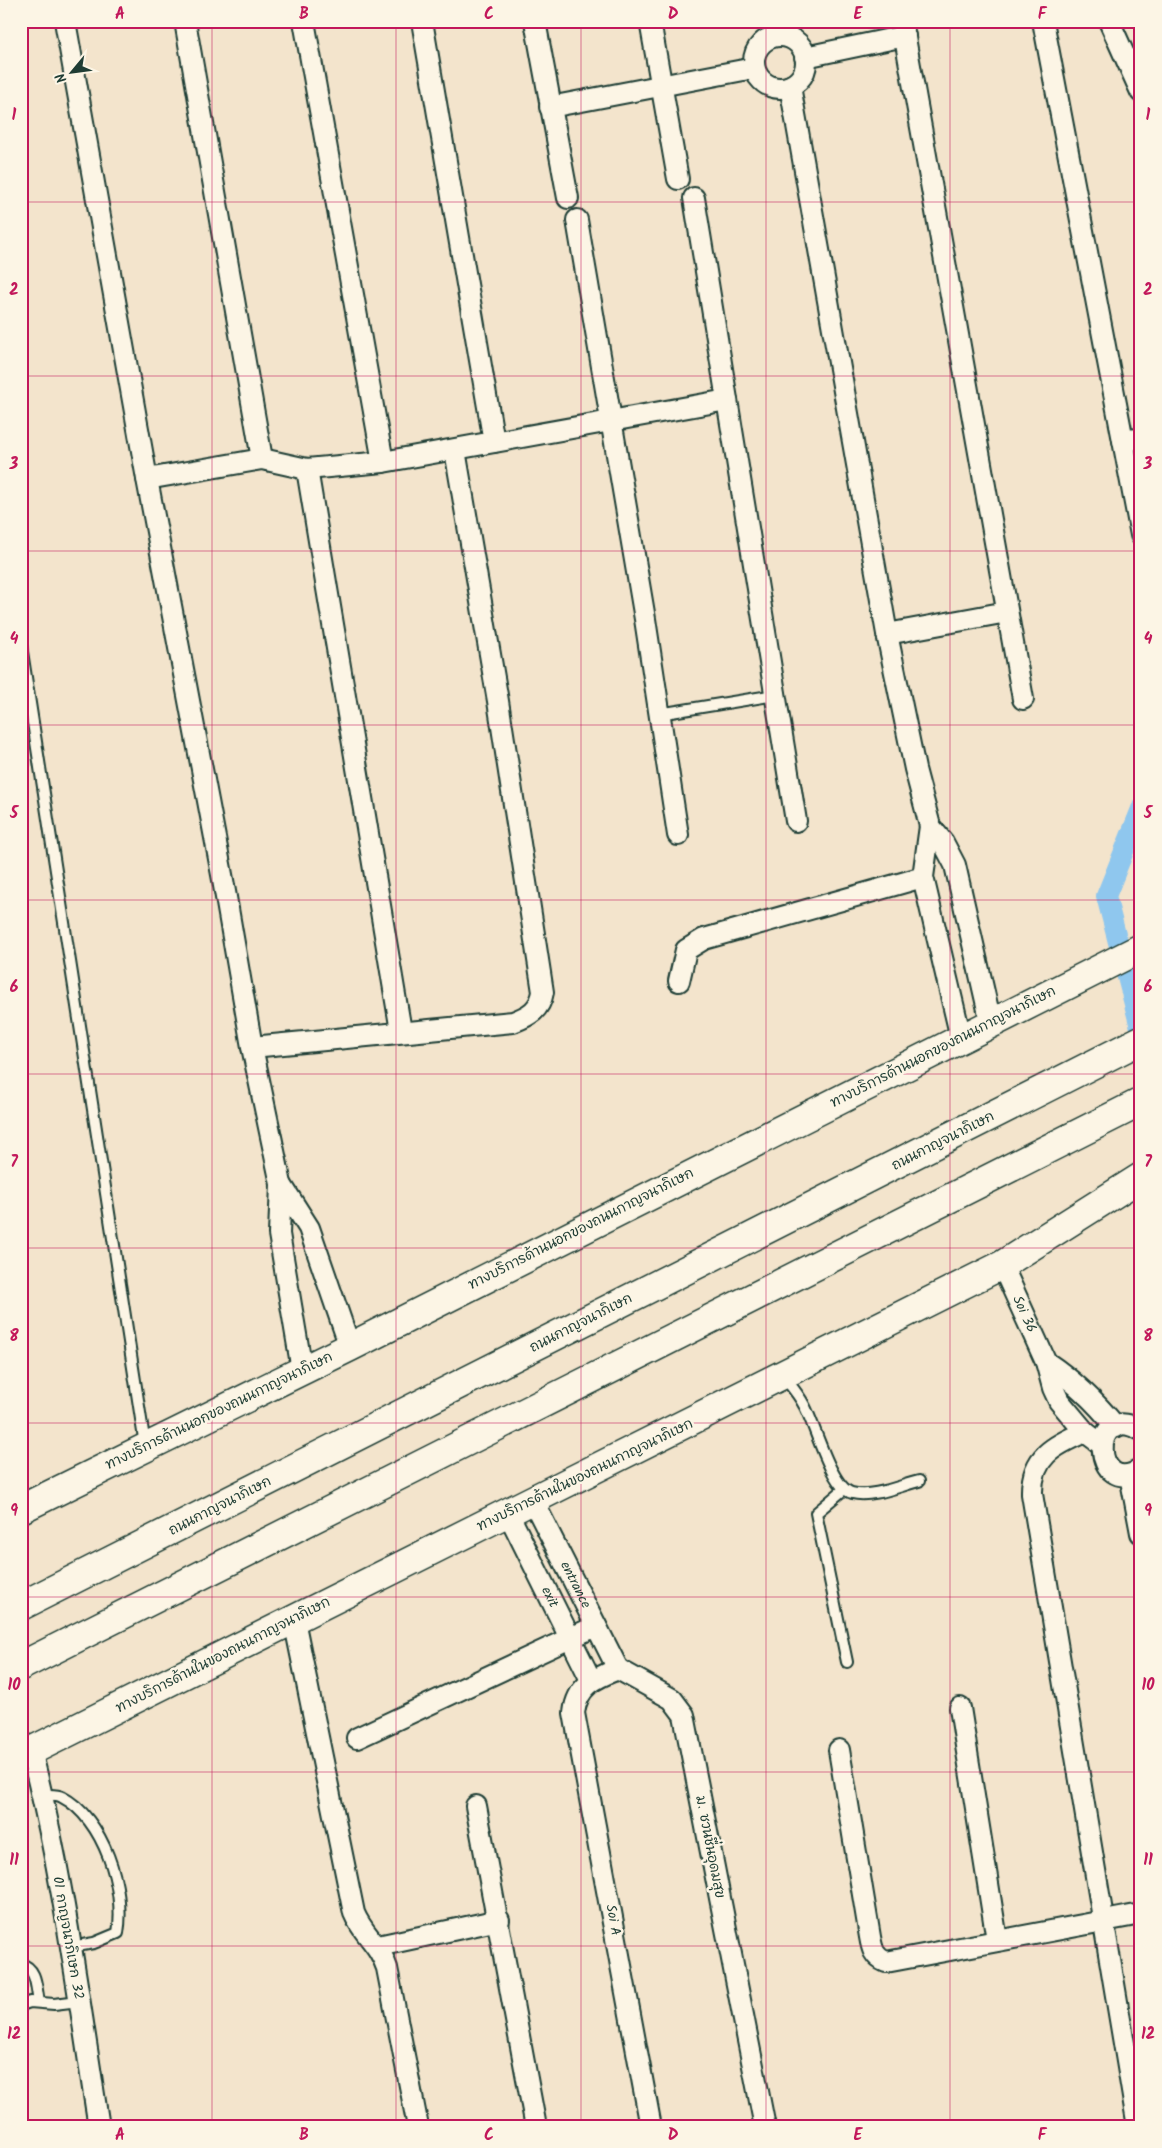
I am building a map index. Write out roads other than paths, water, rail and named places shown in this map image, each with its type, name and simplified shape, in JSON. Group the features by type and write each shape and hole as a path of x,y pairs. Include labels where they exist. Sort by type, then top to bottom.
{"main road":[{"name":"ทางบริการด้านนอกของถนนกาญจนาภิเษก","path":"21,1509 350,1346 1141,948"},
{"name":"ถนนกาญจนาภิเษก","path":"21,1606 1141,1040"},
{"path":"21,1666 1141,1102"},
{"name":"ทางบริการด้านในของถนนกาญจนาภิเษก","path":"26,1754 784,1376 1002,1265 1136,1179"}],"street":[{"path":"65,21 252,1047 281,1184 279,1234 302,1370"},
{"path":"185,21 262,459"},
{"path":"304,21 383,462"},
{"path":"422,21 494,442"},
{"path":"535,21 568,198"},
{"path":"650,21 678,179"},
{"path":"1043,21 1132,440 1141,535"},
{"path":"1109,21 1141,92"},
{"path":"777,28 796,42 805,57 805,68 801,77 790,86 781,88 768,85 761,80 754,68 757,49 777,28"},
{"path":"805,57 904,29 1023,699"},
{"path":"550,107 754,68"},
{"path":"790,86 887,634 930,826 923,877 935,918 961,1038"},
{"path":"694,198 796,821"},
{"path":"577,220 678,835"},
{"path":"147,479 262,459 308,469 383,462 727,400"},
{"path":"252,1047 512,1022 525,1018 536,1010 543,992 498,701 455,450"},
{"path":"308,469 401,1032"},
{"path":"887,634 1007,612"},
{"path":"930,826 943,842 955,865 991,1023"},
{"path":"680,981 686,950 704,939 923,877"},
{"path":"935,918 965,910"},
{"path":"281,1184 309,1228 350,1346"},
{"name":"Soi 36","path":"1002,1265 1046,1362 1059,1401 1085,1432 1101,1444"},
{"path":"1046,1362 1065,1375 1097,1404 1116,1427"},
{"path":"1141,1430 1124,1425 1116,1427 1107,1433 1101,1444 1104,1462 1111,1470 1120,1474 1135,1472 1141,1533"},
{"path":"1085,1432 1064,1441 1037,1465 1032,1477 1032,1494 1138,2127"},
{"name":"entrance","path":"533,1501 618,1669"},
{"name":"exit","path":"508,1513 591,1680"},
{"path":"294,1620 354,1913 360,1926 378,1946 387,1968 418,2127"},
{"path":"357,1738 596,1626"},
{"path":"591,1680 618,1669"},
{"name":"ม. ชวนชื่นอุดมสุข","path":"618,1669 672,1699 684,1715 765,2127"},
{"name":"Soi A","path":"591,1680 575,1701 574,1713 651,2127"},
{"path":"960,1708 997,1940"},
{"path":"839,1750 870,1937 873,1950 879,1959 886,1962 1141,1914"},
{"name":"01 กาญจนาภิเษก 32","path":"26,1754 43,1795 71,1948 99,2127"},
{"path":"476,1806 536,2127"},
{"path":"378,1946 498,1920"}],"lane":[{"path":"21,646 146,1446"},
{"path":"659,714 775,695"},
{"path":"784,1376 803,1403 833,1475 843,1490 865,1494 919,1481"},
{"path":"843,1490 816,1513 847,1662"},
{"path":"43,1795 61,1796 84,1814 103,1842 113,1869 120,1918 118,1933 94,1943 71,1948"},
{"path":"21,1964 28,1966 32,1971 39,2002"},
{"path":"21,2005 39,2002 54,2004 79,2001"}],"waterway":[{"path":"1141,809 1106,896 1141,1031"}]}
